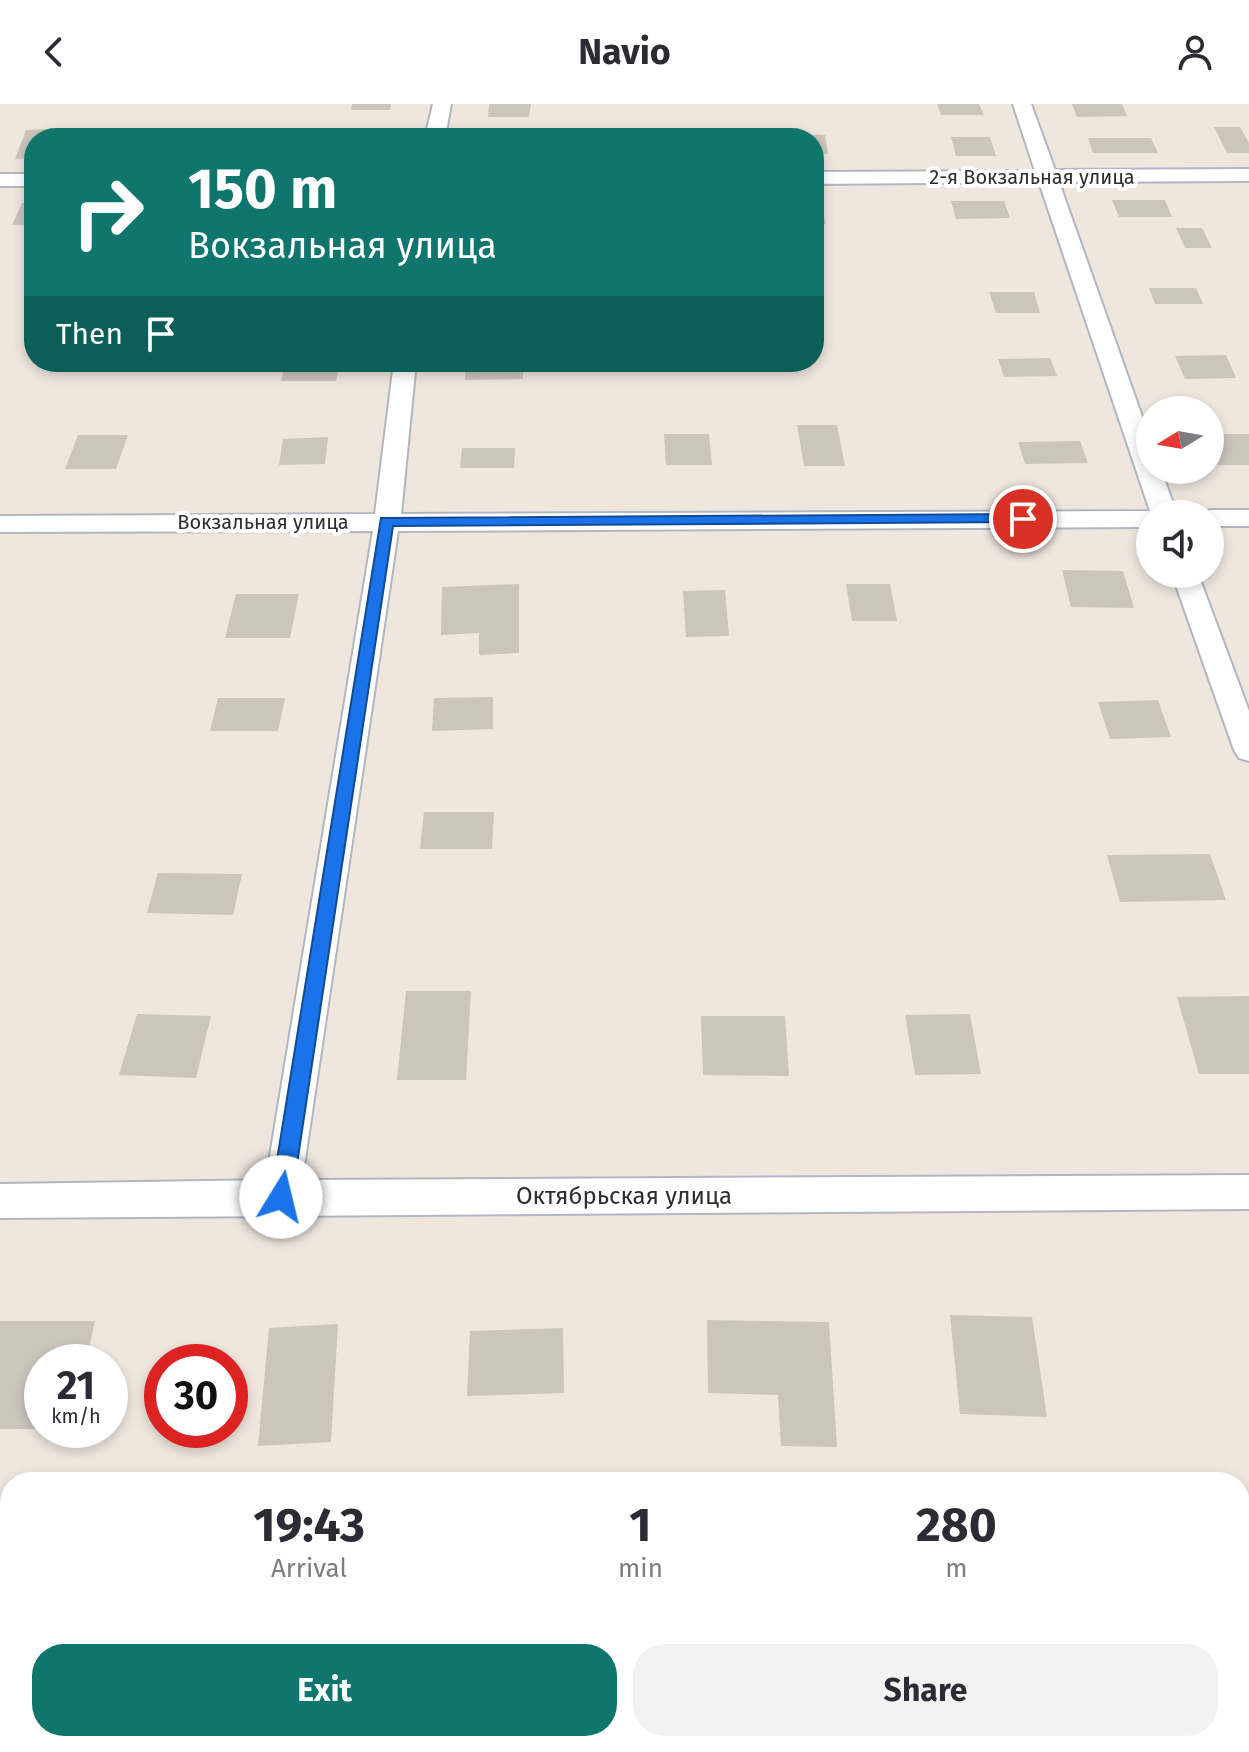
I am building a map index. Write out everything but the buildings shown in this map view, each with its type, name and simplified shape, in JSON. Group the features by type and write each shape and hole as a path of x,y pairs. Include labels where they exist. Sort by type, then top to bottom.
{"street":[{"path":"437,128 442,104"},
{"path":"1022,104 1159,500"},
{"name":"2-я Вокзальная улица","path":"824,178 1249,175"},
{"path":"0,180 24,180"},
{"path":"281,1197 387,522 404,372"},
{"path":"1224,518 1249,518"},
{"name":"Вокзальная улица","path":"0,524 1136,519"},
{"path":"1190,588 1249,750"},
{"name":"Октябрьская улица","path":"0,1201 1249,1192"}],"route":[{"path":"281,1197 387,522 1023,519"}]}
